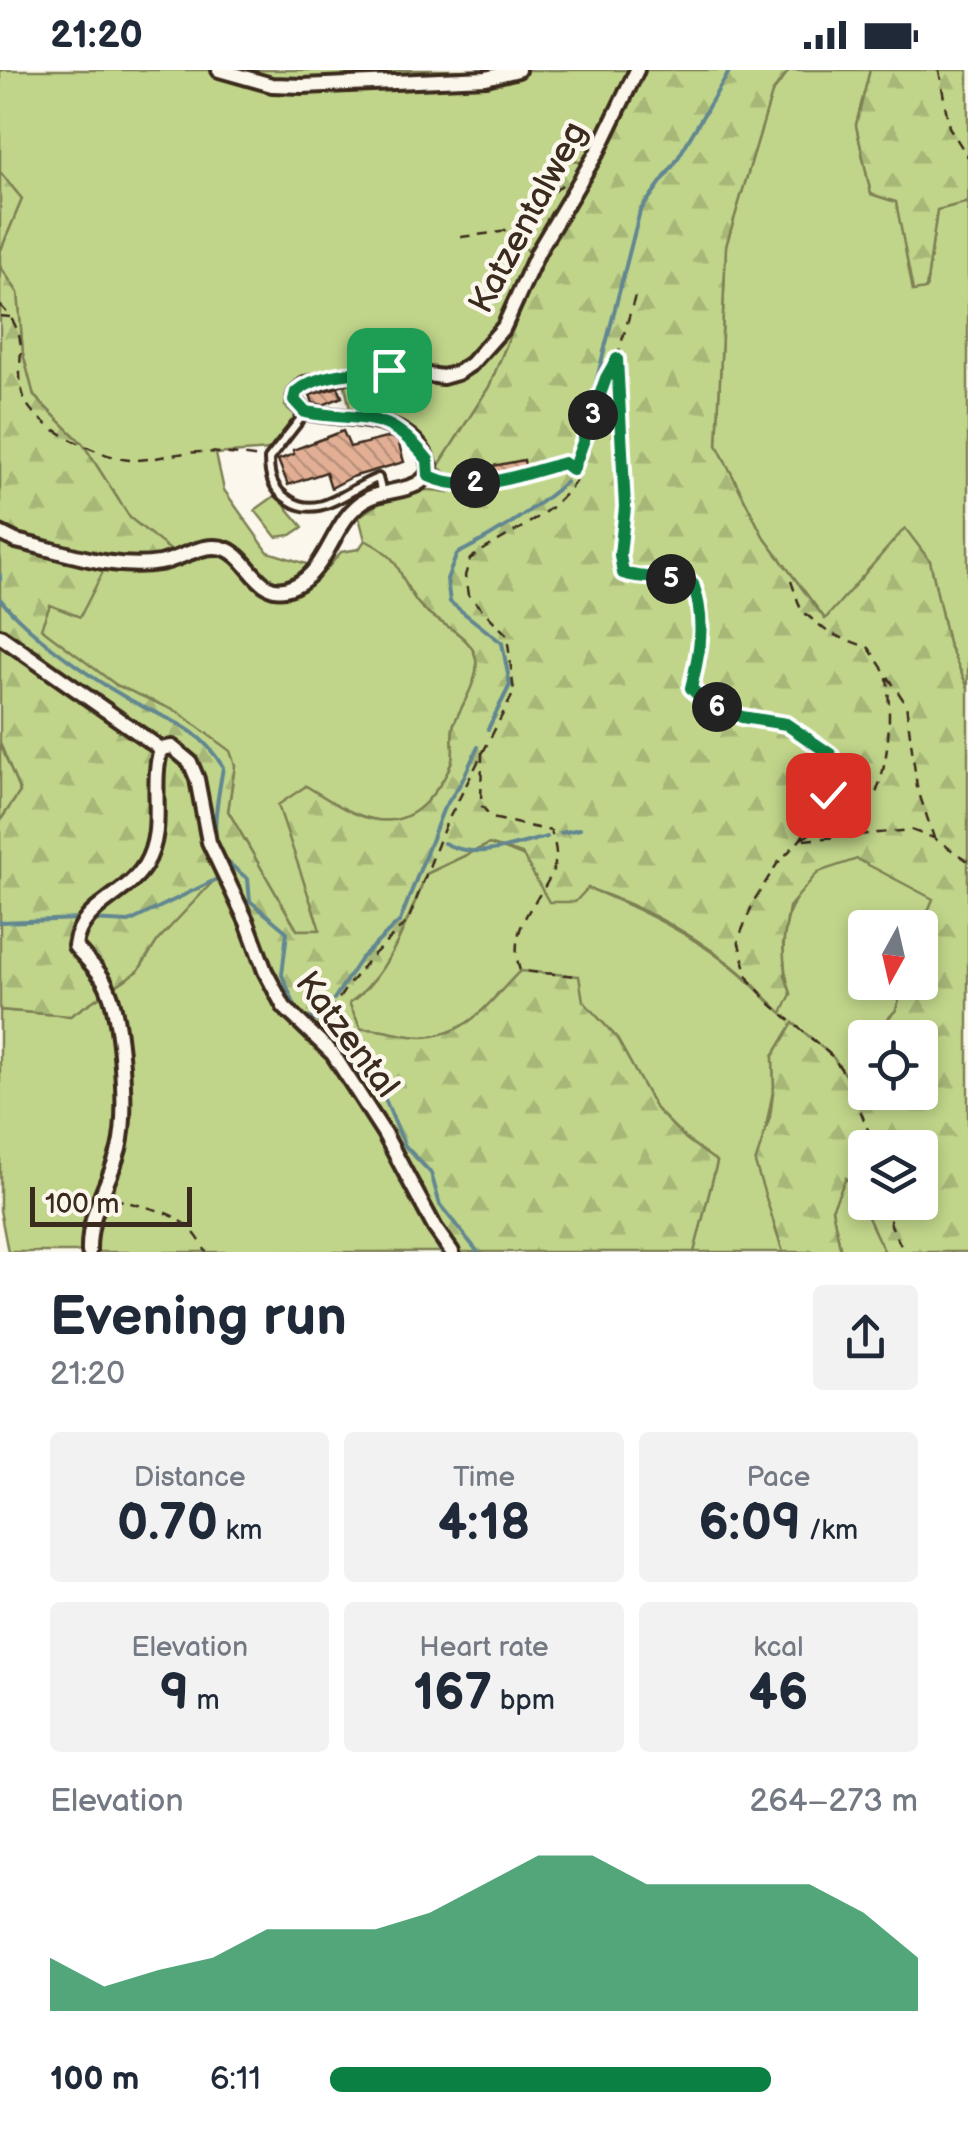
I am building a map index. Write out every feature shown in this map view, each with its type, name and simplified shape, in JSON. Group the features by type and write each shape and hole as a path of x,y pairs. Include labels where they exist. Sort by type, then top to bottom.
{"street":[{"path":"219,70 272,85 303,86 486,78 518,70"},
{"name":"Katzentalweg","path":"305,412 294,400 305,384 389,370 443,377 471,364 504,327 538,252 599,149 638,70"},
{"path":"0,533 16,541 132,565 162,563 212,546 227,549 266,586 278,590 296,585 306,578 349,514 362,502 417,485 429,476 428,460 395,426 365,418 305,412"},
{"path":"0,636 161,749 156,766 155,844 144,867 130,883 86,917 76,946 108,989 122,1072 118,1150 88,1235 89,1252"},
{"name":"Katzental","path":"161,749 172,747 190,762 209,842 284,1008 333,1054 384,1133 452,1252"}],"lane":[{"path":"305,412 269,459 274,486 298,506 322,506 358,484 378,478 382,493"}],"path":[{"path":"939,70 949,126 968,157"},
{"path":"461,237 501,232 524,220 573,176 581,178"},
{"path":"573,470 606,378 617,359 638,289"},
{"path":"0,305 19,328 24,398 42,419 79,442 110,457 135,460 214,452 269,459"},
{"path":"0,316 12,317"},
{"path":"617,359 625,507 620,555 623,573 642,579 682,579 693,584 703,638 691,688 703,700 742,717 786,724 830,754 836,764 828,795 755,899 738,940 749,980 770,1004 832,1056 848,1079 868,1130"},
{"path":"331,1028 331,1011 370,958 408,921 445,826 514,692 506,635 468,595 464,576 470,559 542,514 567,494 576,478 564,463 526,476 474,483 446,484 429,476"},
{"path":"791,580 802,610 828,633 869,648 906,704 917,786 934,838"},
{"path":"800,840 874,798 884,763 890,710 887,674"},
{"path":"482,751 481,805 492,818 551,831 557,853 554,868 521,927 515,955 520,971 579,976"},
{"path":"800,840 911,830 934,838 968,861"},
{"path":"309,980 308,994 313,1002 331,1011"},
{"path":"100,1193 157,1208 182,1220 206,1252"},
{"path":"892,1220 904,1252"}],"green space":[{"path":"0,70 633,70 598,147 584,163 561,159 521,241 540,264 489,387 438,467 396,422 387,417 351,414 342,372 300,382 286,395 285,406 295,415 292,425 270,450 216,454 224,490 268,552 326,570 341,552 359,549 365,540 393,560 417,602 462,637 477,661 475,679 454,724 450,767 428,800 413,813 383,821 367,818 306,786 321,930 297,930 228,811 235,765 178,712 116,685 40,628 50,605 107,563 168,549 130,518 83,444 34,396 23,354 18,293 0,266 0,252 22,199 0,172"},
{"path":"640,70 789,70 772,93 726,246 717,445 763,536 825,619 905,528 930,561 948,643 968,688 968,1252 885,1252 870,1220 938,1220 938,1130 848,1130 848,1181 846,1178 832,1209 841,1252 783,1252 755,1163 770,1117 773,1056 793,1023 832,1056 848,1078 848,1110 938,1110 938,1020 887,1020 899,1000 938,1000 938,910 929,910 933,899 857,859 818,872 789,907 783,944 791,994 782,1013 731,965 673,926 588,888 575,902 549,902 522,854 489,844 426,874 386,962 363,992 349,1003 361,1029 424,1037 455,1030 468,1022 520,971 579,976 583,1001 616,1037 656,1109 717,1162 694,1252 452,1252 344,1072 284,1007 223,871 158,940 138,971 70,1016 0,1010 0,821 20,792 0,743 0,266 18,293 23,354 34,396 83,444 130,518 169,549 159,562 108,562 80,617 50,605 41,628 116,685 178,712 230,751 235,765 228,811 297,930 320,930 278,805 306,786 367,818 383,821 413,813 428,800 450,767 454,724 476,670 469,644 417,602 393,561 365,540 359,517 379,504 413,491 450,493 456,480 438,467 489,387 540,264 520,242 561,159 596,165"},
{"path":"789,70 870,70 856,125 871,194 896,202 926,289 937,210 968,202 968,688 948,643 930,561 825,619 763,536 717,445 726,246 772,93"},
{"path":"870,70 968,70 968,202 937,210 926,289 913,291 896,202 871,194 856,125"},
{"path":"0,172 22,199 0,252"},
{"path":"276,495 303,527 291,535 276,537 255,510"},
{"path":"0,743 20,792 0,821"},
{"path":"489,844 502,848 663,922 709,950 771,1004 791,994 784,961 790,911 808,882 825,868 856,853 934,899 929,910 848,910 848,1000 899,1000 887,1020 848,1020 848,1079 832,1056 793,1023 773,1056 774,1086 764,1137 774,1225 783,1252 694,1252 717,1162 656,1109 616,1037 583,1001 498,993 467,1023 436,1036 361,1029 349,1003 363,992 386,962 426,874"},
{"path":"223,870 452,1252 8,1252 0,1210 0,1010 70,1016 138,971 158,940"},
{"path":"846,1177 848,1220 870,1220 885,1252 841,1252 832,1209"}],"building":[{"path":"338,387 342,397 323,405 313,403 310,395"},
{"path":"343,431 350,447 390,437 398,441 404,462 352,477 331,488 326,472 288,485 278,460 294,454 293,450"},
{"path":"524,460 526,472 485,480 483,468"}],"waterway":[{"path":"581,441 640,211 675,163 730,70"},
{"path":"488,729 510,685 502,643 450,602 447,579 457,554 514,521 566,482"},
{"path":"0,575 0,580"},
{"path":"0,599 75,665 190,731 223,767 216,841 228,862 248,879 250,901 287,932 282,975 298,1013 344,1032 342,1042 350,1064 384,1097 405,1146 431,1173 440,1205 478,1252"},
{"path":"334,999 362,957 400,921 443,810 478,747"},
{"path":"561,833 580,829"},
{"path":"444,843 482,851 547,837"},
{"path":"89,920 129,922 215,880"},
{"path":"0,922 80,919"},
{"path":"340,1010 343,1030"},
{"path":"410,1195 441,1252"}],"route":[{"path":"389,370 305,384 294,400 305,412 365,418 395,426 411,438 428,460 429,476 446,484 488,482 526,476 564,463 573,470 606,378 617,359 625,507 620,555 623,573 642,579 682,579 693,584 703,638 691,688 703,700 742,717 786,724 830,754 836,764 828,795"}]}
